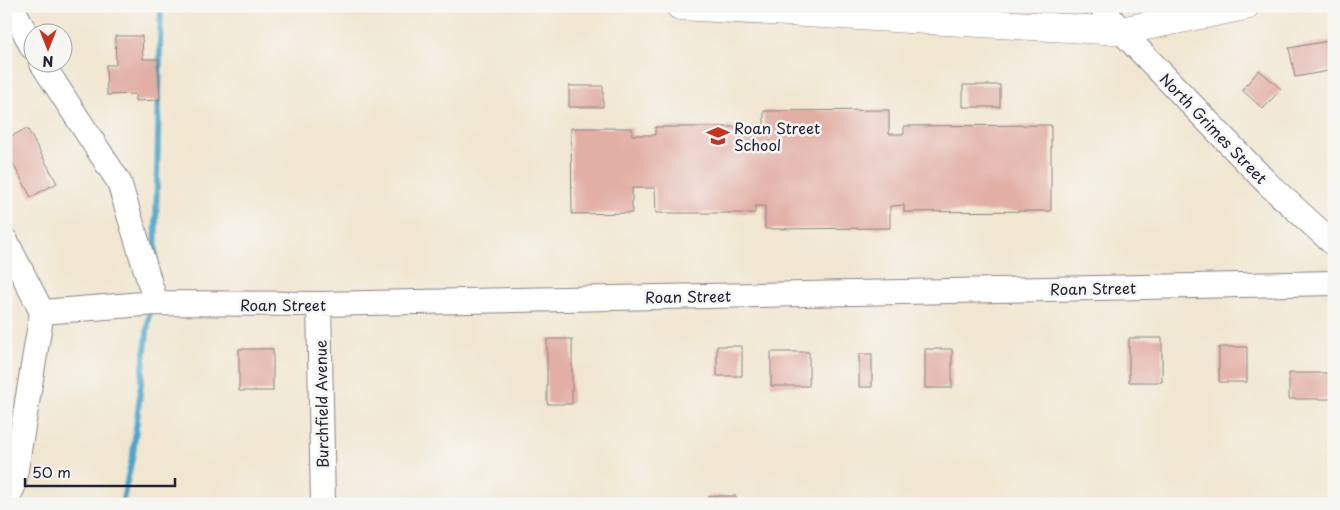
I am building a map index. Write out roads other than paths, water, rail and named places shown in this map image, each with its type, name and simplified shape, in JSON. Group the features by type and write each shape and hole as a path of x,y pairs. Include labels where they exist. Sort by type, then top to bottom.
{"street":[{"path":"12,6 22,26"},
{"path":"680,6 1121,31 1244,6"},
{"name":"North Grimes Street","path":"1101,6 1121,31 1268,184 1334,244"},
{"path":"47,72 119,182 156,303"},
{"path":"6,241 42,312 13,487 6,502"},
{"name":"Roan Street","path":"42,312 156,303 319,304 1334,283"},
{"name":"Burchfield Avenue","path":"319,304 323,504"}],"waterway":[{"path":"155,267 161,6"},
{"path":"122,504 133,454 150,307"}],"place":[{"name":"Roan Street School","path":"718,136"}]}
